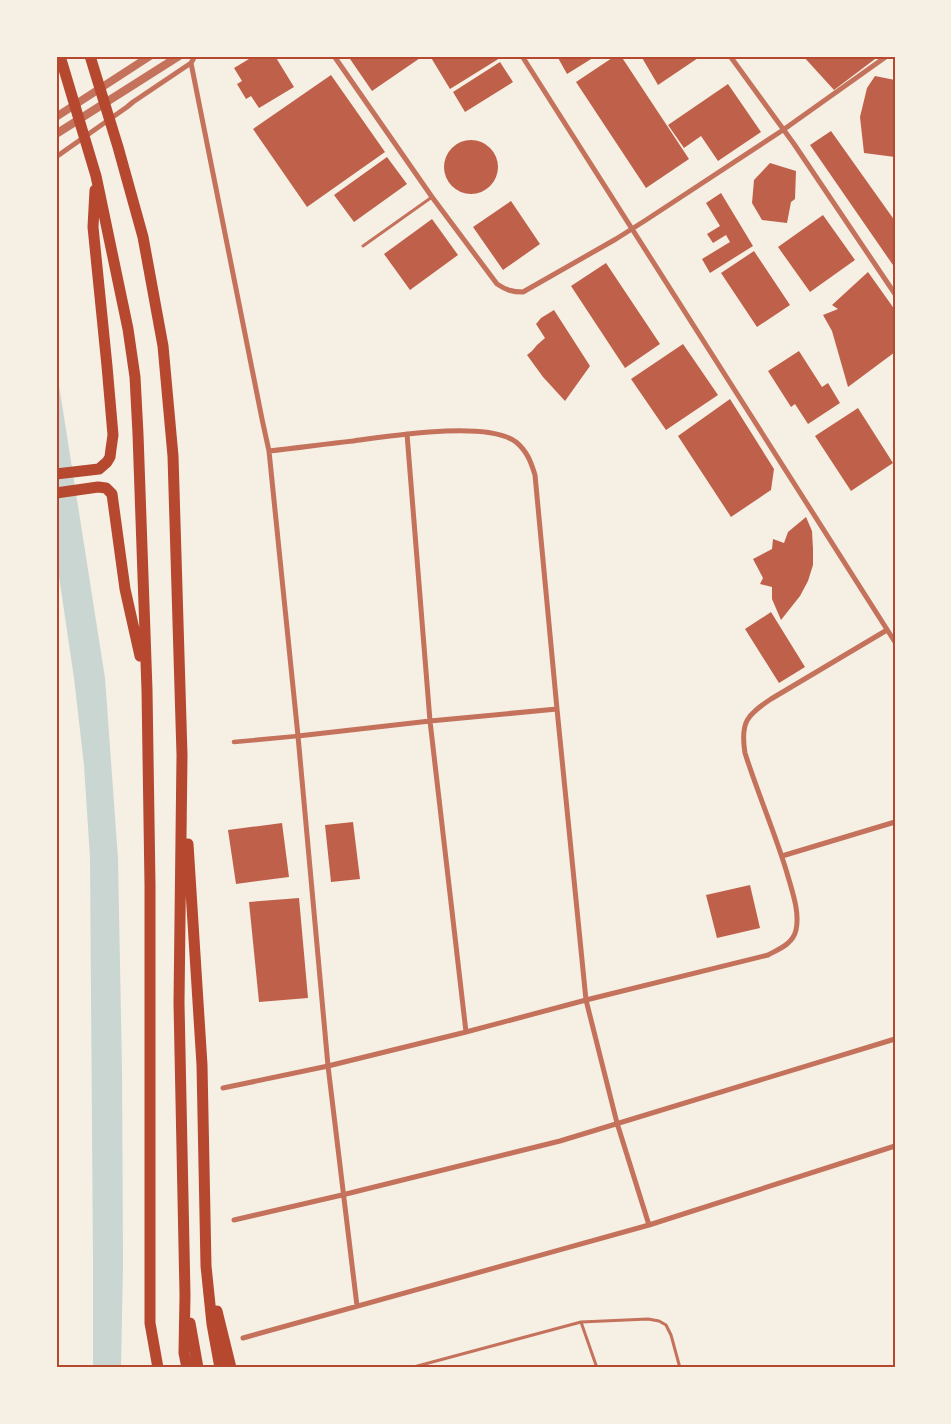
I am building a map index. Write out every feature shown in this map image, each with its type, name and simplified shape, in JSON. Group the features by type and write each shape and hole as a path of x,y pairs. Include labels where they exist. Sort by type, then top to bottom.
{"highway":[{"path":"60,56 96,176 128,330 134,377 147,690 150,885 150,1368"},
{"path":"90,56 143,238 163,346 173,456 182,755 202,1065 206,1266 212,1324 220,1368"},
{"path":"56,474 99,469 110,457 113,435 92,228 96,176"},
{"path":"56,493 98,487 106,488 112,494 125,588 147,690"},
{"path":"182,755 179,1003 185,1295 184,1353 187,1368"},
{"path":"206,1266 231,1368"},
{"path":"185,1295 198,1368"},
{"path":"150,1324 158,1368"}],"street":[{"path":"56,117 150,56"},
{"path":"56,134 178,56"},
{"path":"56,157 132,102 191,63 194,56"},
{"path":"334,56 432,198 497,284 506,290 523,292 631,229 784,130 887,56"},
{"path":"522,56 895,642"},
{"path":"730,56 784,130 895,294"},
{"path":"191,63 260,410 270,451 328,1066 342,1195 357,1306"},
{"path":"270,451 408,434 464,430 498,434 516,442 530,457 535,474 586,1000 617,1123 649,1225"},
{"path":"408,434 430,721 466,1032"},
{"path":"223,1088 328,1066 466,1032 768,955 786,945 792,940 796,931 797,916 782,856 744,753 742,740 746,721 756,709 771,699 887,630"},
{"path":"234,742 557,709"},
{"path":"782,856 895,822"},
{"path":"234,1220 560,1141 895,1039"},
{"path":"243,1338 649,1225 895,1146"}],"lane":[{"path":"363,246 432,198"},
{"path":"410,1368 581,1322 648,1318 666,1325 671,1335 680,1368"},
{"path":"581,1322 597,1368"}],"shaded area":[{"path":"56,366 105,678 118,859 122,1070 123,1263 121,1368 93,1368 90,858 84,765 74,678 56,556"}],"building":[{"path":"254,56 275,56 294,87 259,108 251,96 246,99 237,84 242,81 234,68"},
{"path":"348,56 423,56 372,91"},
{"path":"430,56 499,56 500,58 450,89"},
{"path":"557,56 596,56 567,74"},
{"path":"615,56 621,56 689,159 646,188 576,82"},
{"path":"641,56 701,56 658,85"},
{"path":"803,56 879,56 834,90"},
{"path":"500,62 513,82 465,112 453,92"},
{"path":"331,75 385,152 307,207 253,129"},
{"path":"875,76 895,80 895,157 864,153 860,117 867,88"},
{"path":"728,84 761,132 718,161 701,136 684,148 668,125"},
{"path":"831,131 895,221 895,268 810,145"},
{"path":"471,140 481,142 490,148 496,157 498,167 496,177 490,186 481,192 471,194 461,192 452,186 446,177 444,167 446,157 452,148 461,142"},
{"path":"387,157 407,184 354,222 334,195"},
{"path":"770,163 796,171 795,199 791,202 787,223 762,220 752,203 754,180"},
{"path":"721,193 753,246 710,273 702,259 730,242 726,235 713,243 707,234 720,226 706,203"},
{"path":"511,201 540,244 503,270 473,227"},
{"path":"823,215 855,260 810,292 778,247"},
{"path":"432,219 458,255 410,290 384,254"},
{"path":"754,251 790,305 757,327 721,273"},
{"path":"606,263 660,344 625,368 571,286"},
{"path":"868,272 895,310 895,352 848,387 832,331 823,315 838,309 832,305"},
{"path":"554,310 590,366 565,401 543,377 527,355 545,338 536,324 541,318"},
{"path":"683,344 718,395 666,430 631,379"},
{"path":"799,351 822,387 828,383 840,403 808,424 795,404 791,407 768,371"},
{"path":"730,399 774,469 771,490 731,517 678,436"},
{"path":"858,408 893,463 851,491 815,436"},
{"path":"806,517 812,531 813,565 808,581 800,596 781,620 772,599 772,587 760,584 763,578 753,559 772,549 773,539 784,543 788,532"},
{"path":"771,612 805,667 779,683 745,629"},
{"path":"353,822 360,879 331,882 325,825"},
{"path":"282,823 289,877 236,884 228,830"},
{"path":"750,885 760,928 717,938 706,895"},
{"path":"299,898 308,998 259,1002 249,902"}]}
